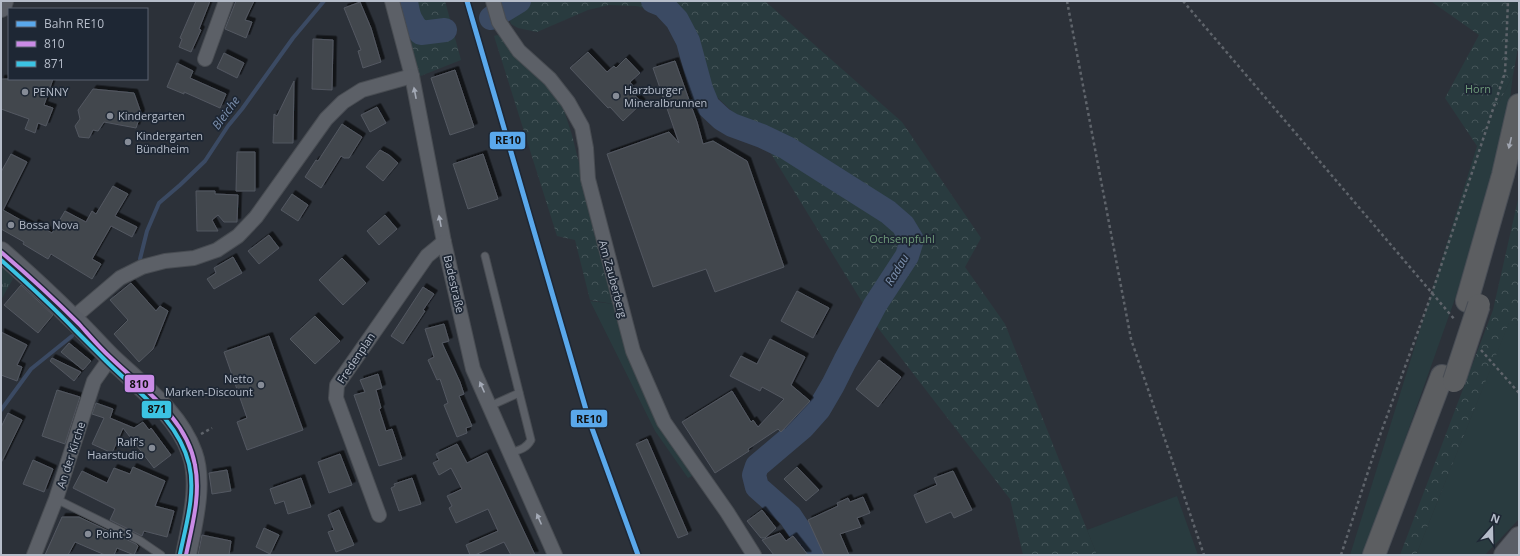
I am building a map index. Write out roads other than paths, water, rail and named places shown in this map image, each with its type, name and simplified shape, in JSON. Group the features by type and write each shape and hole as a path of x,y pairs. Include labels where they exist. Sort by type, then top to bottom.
{"highway":[{"path":"1473,303 1519,105"},
{"path":"1388,555 1519,163"},
{"path":"1374,555 1448,378"}],"main road":[{"path":"1,7 3,1"},
{"path":"1,252 73,318 110,357 148,392 184,437 193,454 197,472 186,555"},
{"path":"1504,555 1519,537"}],"street":[{"path":"205,59 226,1"},
{"name":"Badestraße","path":"392,1 412,76 444,242 473,369 555,555"},
{"name":"Am Zauberberg","path":"493,1 499,22 519,51 550,79 568,102 582,127 586,148 588,179 633,351 664,422 727,512 754,555"},
{"path":"73,318 120,278 142,267 165,261 194,258 217,250 238,236 256,217 326,119 343,102 362,90 412,76"},
{"name":"Fredenplan","path":"379,515 336,398 337,385 427,256 444,242"},
{"name":"An der Kirche","path":"34,555 56,499 94,381 110,357"}],"lane":[{"path":"485,256 531,440 524,448 510,454"},
{"path":"490,406 519,393"},
{"path":"56,499 139,540 161,555"}],"waterway":[{"name":"Bleiche","path":"140,259 147,231 159,203 205,161 228,126 293,38 324,1"},
{"name":"Radau","path":"406,1 410,18 414,26 421,33 445,30"},
{"name":"Radau","path":"491,18 519,1"},
{"name":"Radau","path":"653,1 663,5 677,20 688,41 701,89 708,106 722,119 732,125 762,136 787,148 888,212 903,225 912,240 907,256 875,305 819,409 803,427 757,466 754,475 757,487 790,516 812,549 814,555"},
{"name":"Bleiche","path":"1,410 31,369 72,336"}],"rail line":[{"name":"RE10","path":"467,1 589,420 638,555"}],"place":[{"name":"PENNY","path":"25,92"},
{"name":"Harzburger Mineralbrunnen","path":"616,96"},
{"name":"Kindergarten","path":"110,116"},
{"name":"Kindergarten Bündheim","path":"128,142"},
{"name":"Bossa Nova","path":"11,225"},
{"name":"Netto Marken-Discount","path":"261,385"},
{"name":"Ralf's Haarstudio","path":"152,448"},
{"name":"Point S","path":"88,534"}],"park label":[{"name":"Horn","path":"1478,89"},
{"name":"Ochsenpfuhl","path":"902,239"}]}
